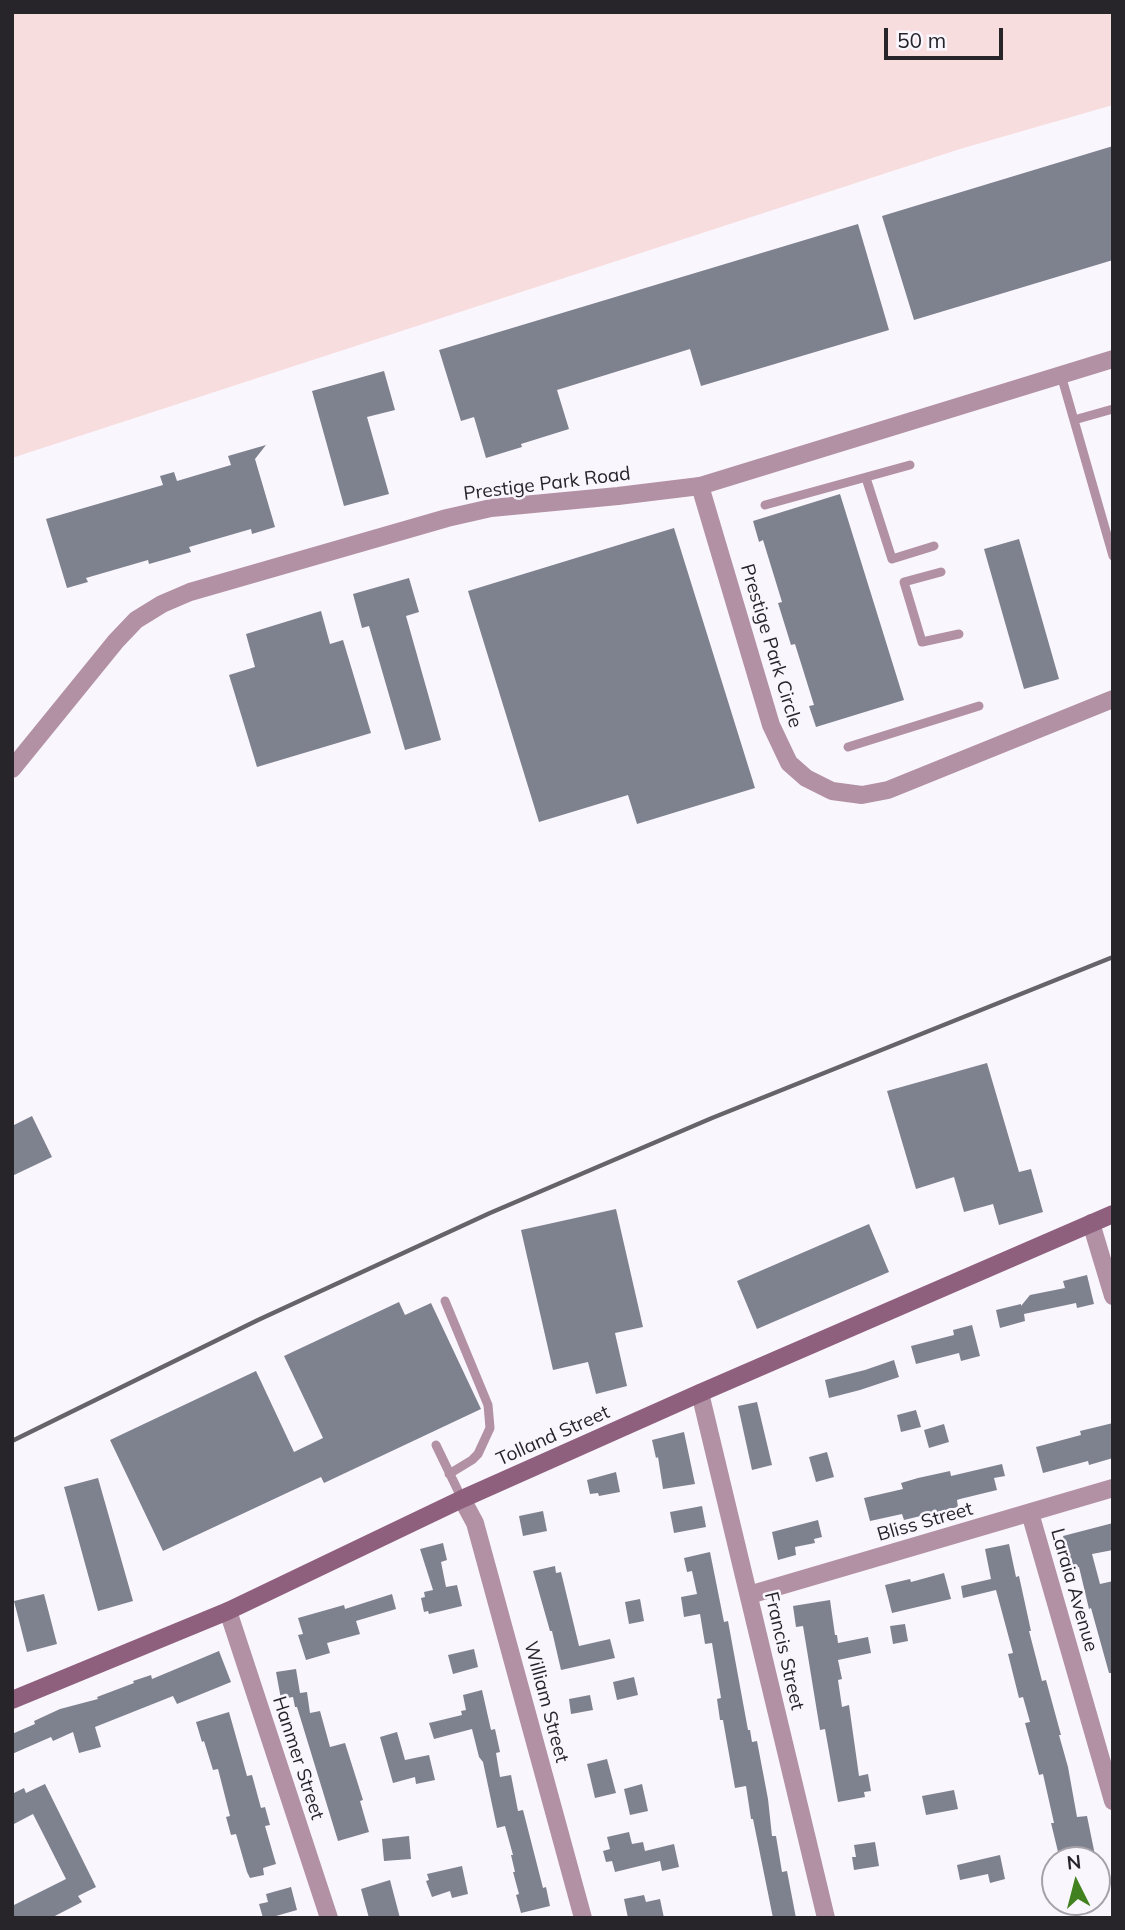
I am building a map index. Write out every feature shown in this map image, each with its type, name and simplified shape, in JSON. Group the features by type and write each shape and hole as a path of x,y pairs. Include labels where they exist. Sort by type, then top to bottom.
{"main road":[{"name":"Tolland Street","path":"12,1700 228,1611 462,1499 1113,1214"}],"street":[{"name":"Prestige Park Road","path":"12,769 136,620 162,604 190,592 491,508 699,486 1113,359"},
{"name":"Prestige Park Circle","path":"699,486 771,725 789,763 806,778 832,790 862,794 888,790 1113,699"},
{"path":"1091,1223 1113,1296"},
{"name":"Francis Street","path":"700,1394 826,1918"},
{"name":"Bliss Street","path":"749,1595 1113,1488"},
{"name":"William Street","path":"462,1499 475,1523 583,1918"},
{"name":"Laraia Avenue","path":"1030,1513 1113,1801"},
{"name":"Hanmer Street","path":"228,1611 329,1918"}],"lane":[{"path":"1061,375 1113,556"},
{"path":"1074,420 1113,409"},
{"path":"765,505 911,465"},
{"path":"866,478 892,559 934,547"},
{"path":"941,572 904,582 922,642 959,634"},
{"path":"848,747 979,706"},
{"path":"445,1301 488,1405 490,1428 478,1454 449,1474"},
{"path":"436,1445 462,1499"}],"shaded area":[{"path":"12,12 1113,12 1113,105 960,149 12,458"}],"building":[{"path":"1113,146 1113,260 914,320 882,216"},
{"path":"858,224 889,330 701,386 690,349 557,390 569,429 486,458 474,417 461,421 439,350"},
{"path":"384,371 395,410 367,417 389,494 344,506 312,391"},
{"path":"266,445 255,459 275,527 252,534 251,529 189,547 191,552 149,564 148,560 86,578 88,582 67,588 46,519 163,485 160,476 174,472 177,481 231,465 228,456"},
{"path":"840,494 904,700 816,727 809,706 814,705 795,644 791,645 778,603 782,602 763,540 759,542 753,521"},
{"path":"674,528 755,788 637,824 628,795 539,822 468,591"},
{"path":"1019,539 1059,679 1024,689 984,549"},
{"path":"409,578 419,612 406,616 441,740 405,750 369,626 362,628 353,594"},
{"path":"321,611 330,644 343,640 371,733 257,767 229,675 255,667 246,634"},
{"path":"987,1063 1019,1172 1031,1169 1043,1212 999,1225 993,1204 964,1212 954,1177 916,1189 887,1091"},
{"path":"32,1116 52,1157 12,1176 12,1126"},
{"path":"616,1209 643,1327 615,1333 627,1386 596,1394 588,1362 553,1370 521,1230"},
{"path":"869,1224 889,1272 757,1329 737,1281"},
{"path":"1087,1275 1094,1304 1077,1308 1076,1303 1024,1314 1025,1321 1000,1328 996,1310 1021,1306 1030,1295 1065,1288 1063,1281"},
{"path":"399,1302 405,1315 431,1303 481,1409 324,1483 321,1477 163,1551 110,1440 256,1371 294,1452 323,1438 284,1356"},
{"path":"972,1325 980,1356 961,1361 959,1353 916,1364 911,1346 954,1335 953,1330"},
{"path":"894,1360 899,1377 829,1398 825,1380"},
{"path":"757,1402 772,1465 752,1470 738,1406"},
{"path":"916,1410 921,1427 901,1432 897,1415"},
{"path":"1113,1423 1113,1458 1089,1465 1088,1461 1043,1473 1036,1447 1081,1435 1080,1431"},
{"path":"944,1424 949,1442 929,1448 924,1430"},
{"path":"684,1432 695,1484 663,1489 658,1457 656,1458 652,1440"},
{"path":"827,1452 834,1477 816,1482 809,1457"},
{"path":"1002,1464 1005,1476 994,1478 997,1490 957,1500 958,1507 904,1520 902,1514 870,1521 864,1498 903,1489 901,1483 918,1478 950,1471 951,1476"},
{"path":"616,1472 620,1492 599,1496 598,1493 590,1494 587,1480"},
{"path":"98,1478 133,1601 98,1611 64,1487"},
{"path":"702,1506 706,1527 674,1533 670,1512"},
{"path":"543,1511 547,1531 523,1536 519,1516"},
{"path":"818,1520 822,1537 814,1539 815,1543 795,1547 796,1555 778,1560 772,1532"},
{"path":"1113,1523 1113,1550 1092,1554 1100,1584 1113,1581 1113,1673 1109,1673 1079,1567 1074,1569 1073,1564 1071,1565 1063,1536"},
{"path":"443,1543 447,1560 441,1562 446,1587 457,1585 462,1606 429,1614 428,1611 424,1612 421,1598 425,1597 424,1592 433,1590 420,1549"},
{"path":"1009,1544 1016,1577 1019,1576 1042,1681 1046,1680 1061,1735 1077,1817 1087,1816 1093,1846 1057,1846 1043,1774 1039,1775 1025,1723 1030,1722 1023,1697 1019,1698 1008,1654 1013,1653 996,1590 963,1598 961,1586 991,1579 985,1549"},
{"path":"710,1552 724,1622 728,1621 748,1730 752,1742 757,1741 772,1836 776,1836 782,1872 787,1871 796,1918 773,1918 746,1786 735,1788 723,1720 720,1720 717,1699 721,1698 712,1643 705,1644 700,1614 684,1617 681,1597 697,1594 692,1571 687,1572 684,1558"},
{"path":"555,1566 556,1573 561,1572 579,1646 610,1639 615,1658 561,1670 533,1571"},
{"path":"944,1573 951,1599 892,1613 885,1585 910,1579 911,1582"},
{"path":"44,1594 57,1644 27,1652 14,1601"},
{"path":"392,1594 396,1609 356,1621 360,1634 327,1643 330,1653 306,1660 298,1635 303,1634 298,1618 344,1605 345,1609"},
{"path":"640,1599 644,1621 629,1624 625,1602"},
{"path":"830,1600 838,1643 868,1637 871,1653 838,1660 842,1679 838,1680 842,1707 849,1705 859,1776 868,1774 871,1791 864,1792 865,1797 838,1802 825,1729 820,1730 803,1626 796,1627 793,1606"},
{"path":"905,1624 908,1641 893,1644 890,1626"},
{"path":"474,1649 478,1667 453,1674 448,1655"},
{"path":"219,1651 231,1682 177,1704 173,1696 95,1727 101,1747 79,1753 73,1732 53,1741 51,1737 12,1754 12,1734 35,1724 34,1721 60,1709 98,1699 97,1697 134,1683 133,1681 151,1675 152,1679"},
{"path":"296,1669 300,1693 307,1692 310,1713 320,1711 330,1747 345,1743 363,1800 360,1801 369,1832 338,1841 293,1697 281,1699 276,1672"},
{"path":"634,1677 638,1695 617,1700 613,1682"},
{"path":"482,1690 491,1730 495,1729 500,1752 496,1753 500,1777 511,1775 518,1811 523,1810 550,1906 521,1913 516,1895 519,1894 513,1872 513,1855 505,1826 497,1828 483,1762 479,1757 472,1729 434,1739 429,1723 462,1715 461,1711 466,1710 463,1695"},
{"path":"590,1695 593,1710 571,1714 569,1699"},
{"path":"229,1712 247,1776 252,1775 261,1808 265,1807 270,1825 265,1826 276,1864 263,1868 264,1875 250,1878 236,1834 231,1835 226,1817 230,1816 218,1769 213,1770 196,1722"},
{"path":"397,1732 405,1760 429,1755 435,1780 416,1784 415,1777 393,1783 380,1737"},
{"path":"607,1759 616,1793 595,1798 587,1764"},
{"path":"45,1784 96,1887 78,1896 82,1902 51,1918 12,1918 12,1906 66,1879 33,1814 12,1825 12,1794 24,1788 26,1793"},
{"path":"642,1784 648,1811 630,1815 624,1789"},
{"path":"954,1790 958,1809 926,1815 922,1796"},
{"path":"629,1832 632,1844 643,1842 645,1851 674,1844 679,1867 662,1871 660,1861 615,1872 612,1861 606,1862 603,1851 610,1849 607,1837"},
{"path":"409,1836 411,1859 384,1861 382,1839"},
{"path":"875,1842 879,1866 854,1870 854,1845"},
{"path":"1000,1855 1005,1879 990,1883 988,1874 960,1880 957,1865"},
{"path":"462,1866 468,1894 452,1898 450,1891 432,1897 426,1881 429,1880 427,1874"},
{"path":"390,1880 400,1918 369,1918 361,1889"},
{"path":"291,1887 297,1910 263,1918 259,1904 268,1902 266,1894"},
{"path":"644,1895 646,1902 660,1899 664,1918 628,1918 624,1899"}],"railway":[{"path":"12,1441 258,1320 490,1213 712,1118 1113,957"}]}
